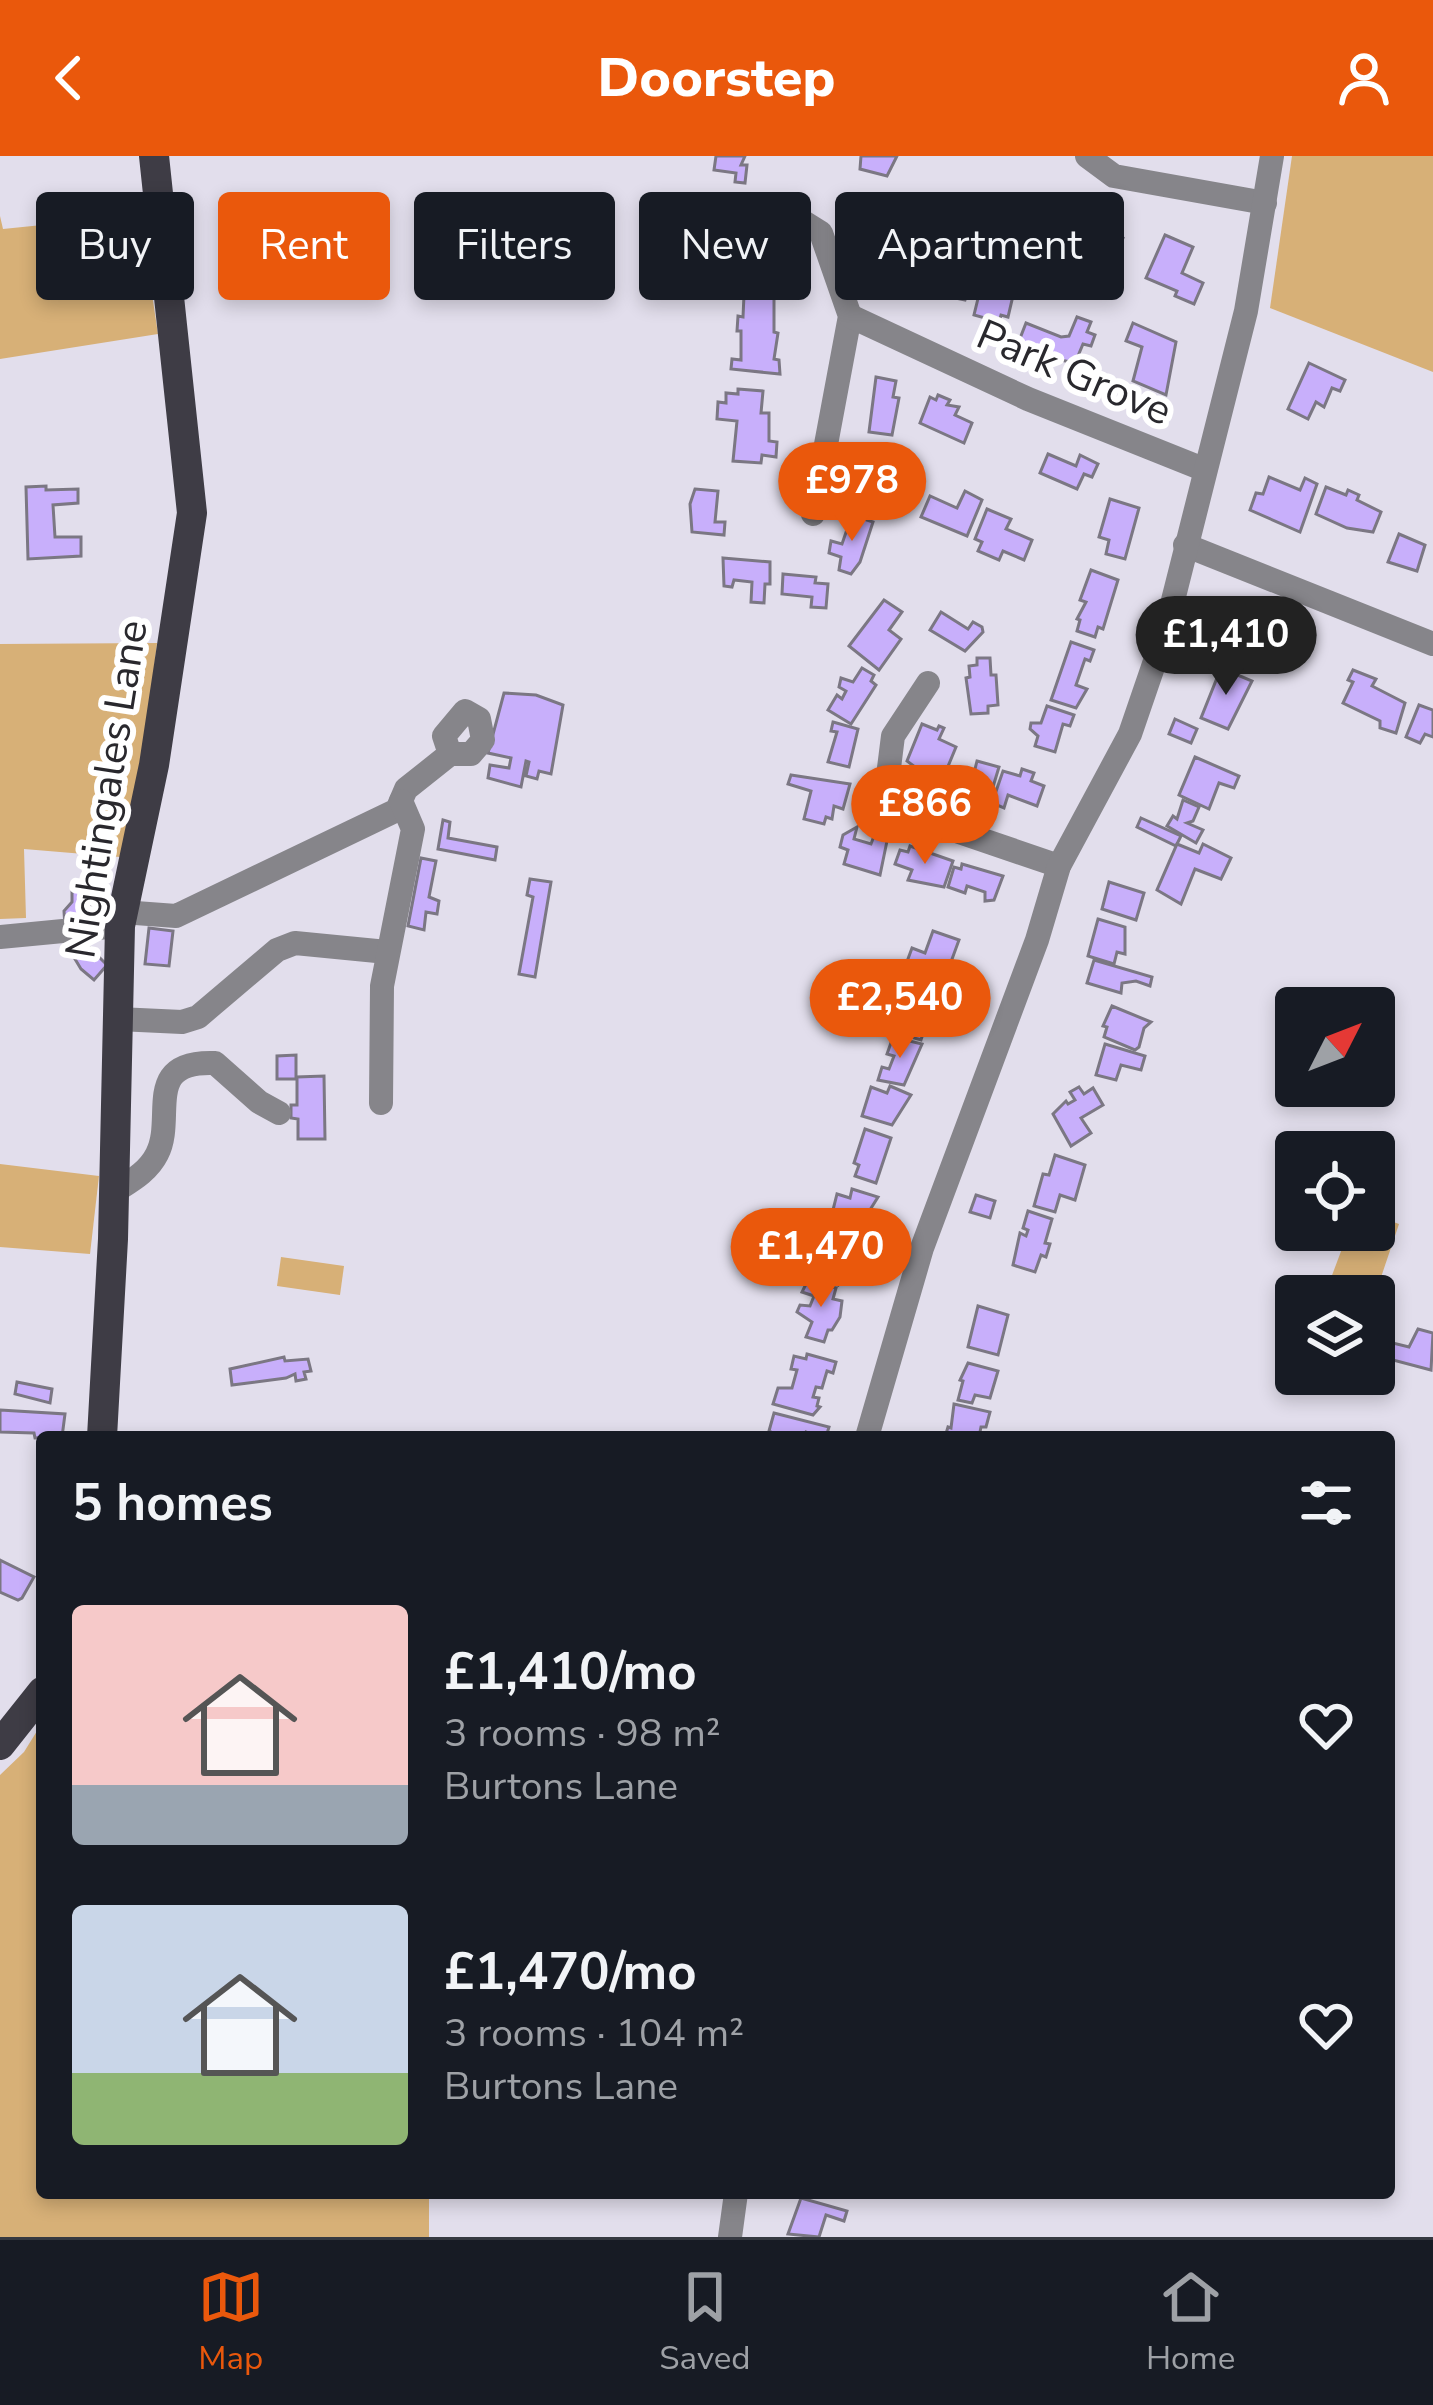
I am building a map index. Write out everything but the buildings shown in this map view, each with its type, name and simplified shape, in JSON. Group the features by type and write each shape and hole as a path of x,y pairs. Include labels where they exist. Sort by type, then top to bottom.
{"main road":[{"name":"Nightingales Lane","path":"103,1431 121,919 154,765 192,513 154,156"},
{"path":"0,1745 36,1700"}],"street":[{"path":"1087,156 1114,176 1265,203"},
{"path":"869,1431 922,1248 1037,940 1059,866 1130,734 1165,632 1246,310 1272,156"},
{"path":"811,226 821,232 850,316 813,514"},
{"name":"Park Grove","path":"850,316 1028,399 1203,469"},
{"path":"1185,545 1433,644"},
{"path":"928,683 893,736 889,776 915,817 1059,866"},
{"path":"0,937 176,916 397,810 406,789 450,754"},
{"path":"381,1103 382,986 413,829 401,801"},
{"path":"118,1019 182,1022 198,1017 277,950 295,943 387,952"},
{"path":"114,1192 155,1159 163,1134 162,1103 168,1081 182,1069 215,1064 279,1114"},
{"path":"730,2237 735,2199"}],"shaded area":[{"path":"1292,156 1433,156 1433,372 1270,308"},
{"path":"0,216 3,229 36,226 36,300 153,300 158,334 0,359"},
{"path":"157,643 132,858 24,849 26,918 0,919 0,644"},
{"path":"0,1164 99,1176 90,1254 0,1247"},
{"path":"1341,1251 1390,1251 1382,1275 1332,1275"},
{"path":"281,1257 344,1266 340,1295 277,1286"},
{"path":"36,1733 36,2199 429,2199 429,2237 0,2237 0,1775"}]}
